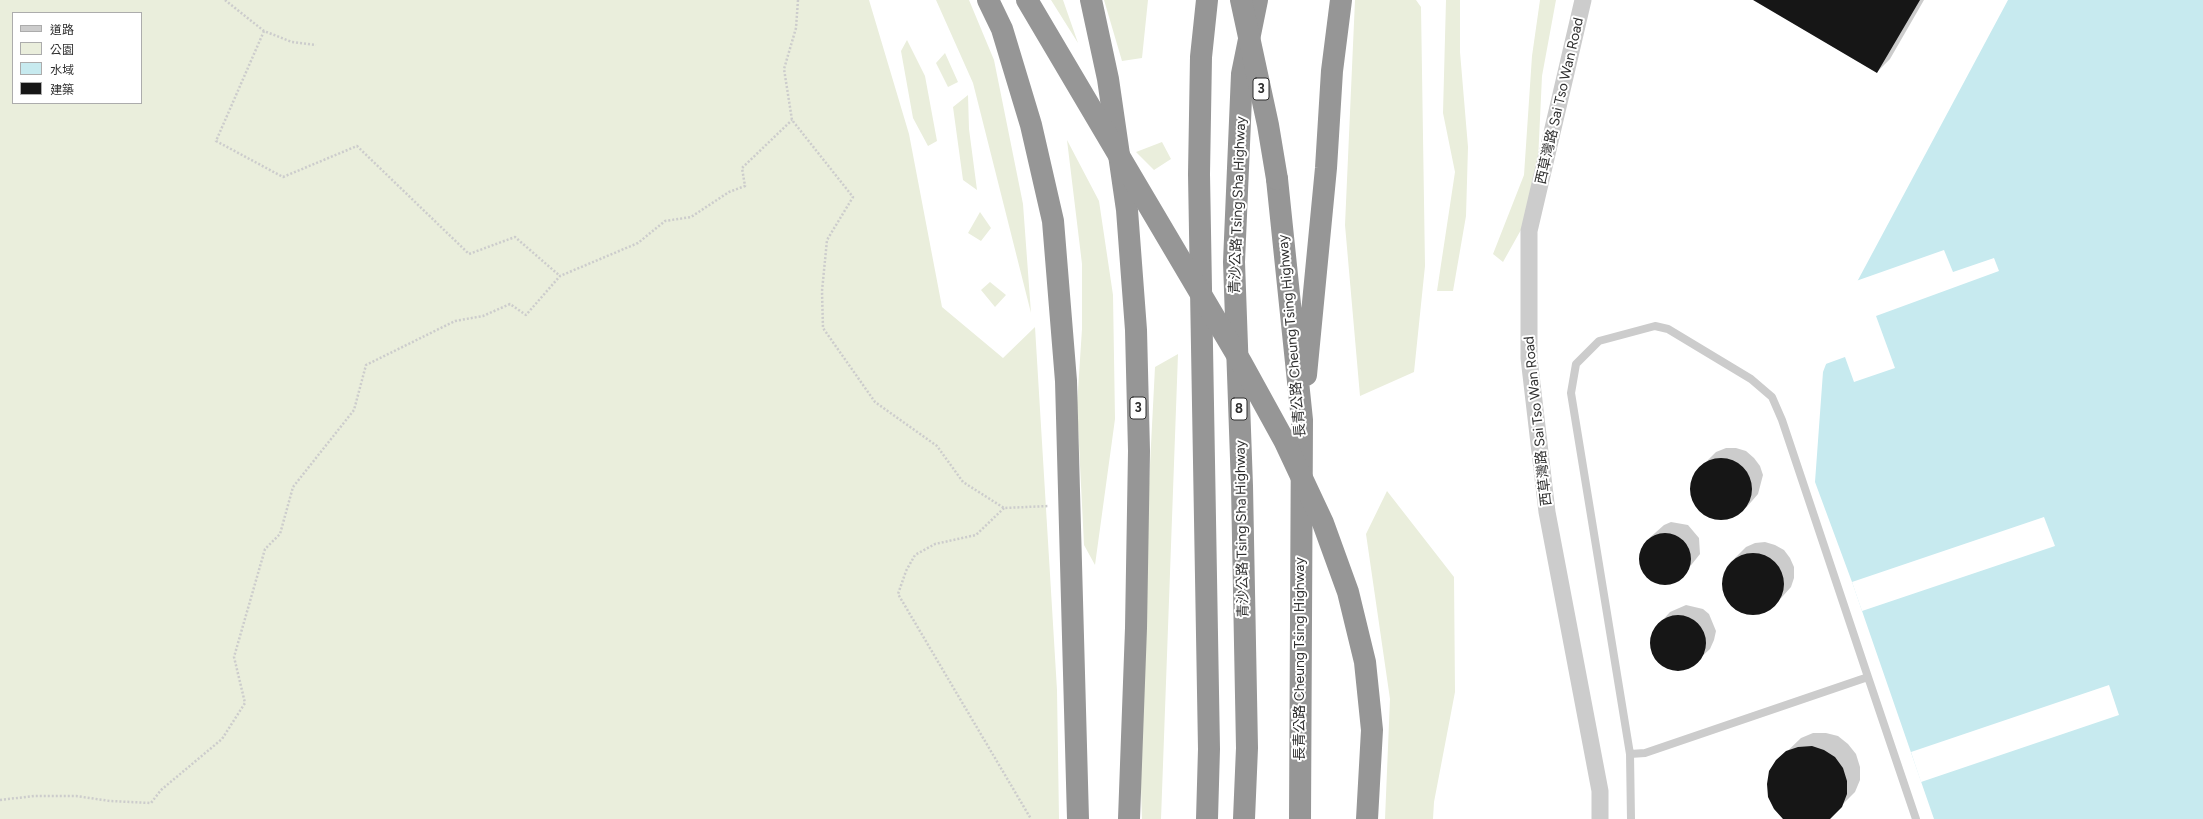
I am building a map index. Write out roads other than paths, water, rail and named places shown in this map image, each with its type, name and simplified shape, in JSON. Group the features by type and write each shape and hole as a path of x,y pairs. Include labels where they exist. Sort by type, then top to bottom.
{"highway":[{"path":"988,0 1002,29 1031,125 1053,221 1066,381 1078,819"},
{"path":"1027,0 1241,362 1285,442 1323,523 1348,592 1365,662 1372,730 1370,793 1367,819"},
{"name":"3","path":"1091,0 1108,79 1127,210 1136,330 1138,474 1129,819"},
{"path":"1207,0 1201,57 1199,174 1209,749 1207,819"},
{"name":"長青公路 Cheung Tsing Highway","path":"1241,0 1268,125 1277,179 1302,420 1300,819"},
{"name":"青沙公路 Tsing Sha Highway","path":"1244,819 1247,748 1242,486 1234,262 1242,74 1257,0"},
{"path":"1302,420 1326,168 1332,78 1341,0"}],"street":[{"name":"西草灣路 Sai Tso Wan Road","path":"1583,0 1529,231 1529,358 1547,512 1600,791 1600,819"}],"lane":[{"path":"1631,819 1630,754 1571,393 1576,364 1599,341 1654,326 1668,329 1751,379 1772,397 1782,420 1916,819"},
{"path":"1630,754 1645,753 1868,677"}],"water":[{"path":"2008,0 2203,0 2203,819 1934,819 1852,582 1815,482 1823,372 1858,280"}]}
